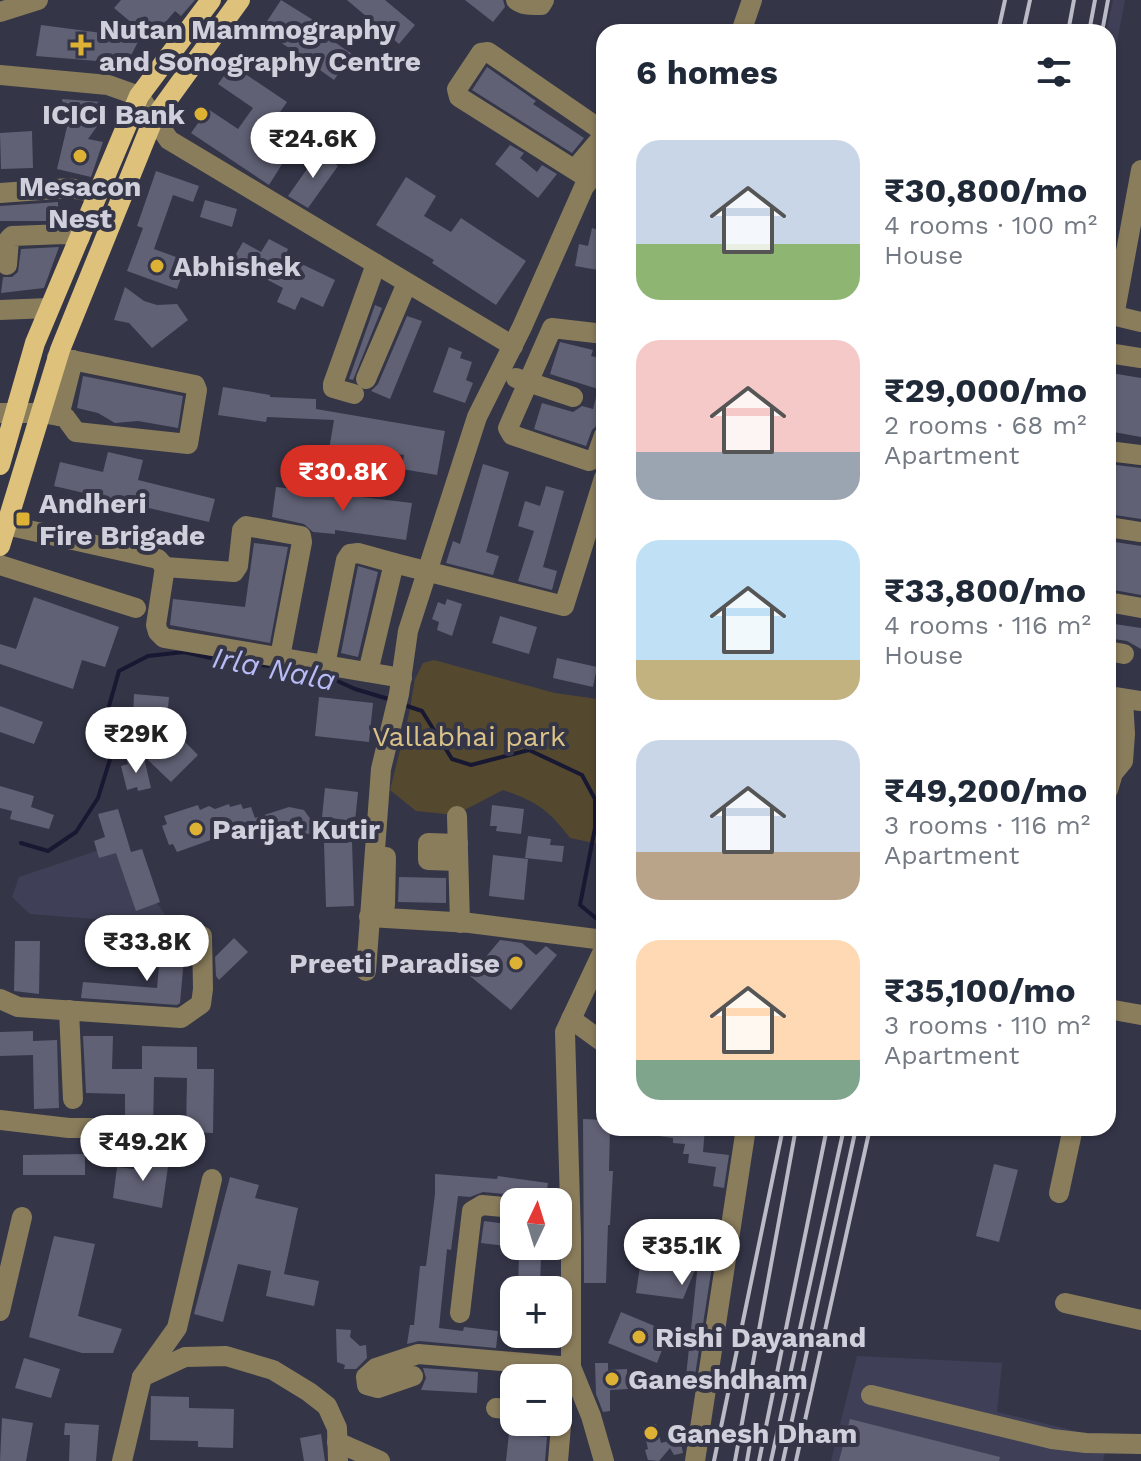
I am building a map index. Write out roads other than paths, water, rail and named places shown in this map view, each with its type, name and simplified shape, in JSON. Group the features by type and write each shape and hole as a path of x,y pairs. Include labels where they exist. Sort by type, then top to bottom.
{"main road":[{"path":"0,465 8,413 139,96 211,0"},
{"path":"0,546 50,414 65,358 153,120 240,0"}],"street":[{"path":"0,12 38,0"},
{"path":"516,0 522,5 541,5 544,0"},
{"path":"744,24 752,0"},
{"path":"582,174 456,94 459,85 481,53 488,52 596,143"},
{"path":"0,75 108,85 139,96 169,140 407,283 517,337 547,335"},
{"path":"366,971 378,900 383,826 381,769 400,686 408,631 477,417 517,337 582,174 596,154"},
{"path":"1116,306 1141,170"},
{"path":"0,193 69,188 98,193"},
{"path":"8,265 9,239 12,236 65,234 80,237"},
{"path":"376,264 333,388 360,386 407,283"},
{"path":"363,299 395,312"},
{"path":"0,310 49,308"},
{"path":"1116,316 1141,322"},
{"path":"596,333 555,326 547,335 509,424 512,435 592,461 596,458"},
{"path":"1116,354 1141,358"},
{"path":"8,413 65,417 76,432 184,445 189,441 197,390 195,385 65,358"},
{"path":"500,372 573,397"},
{"path":"1116,452 1141,455"},
{"path":"325,665 347,557 358,553 564,606 596,504"},
{"path":"6,525 158,559 165,567 234,572 238,566 242,530 246,526 301,536 280,657"},
{"path":"1116,528 1141,532"},
{"path":"368,672 394,563"},
{"path":"0,565 136,608"},
{"path":"165,567 156,625 160,636 368,672 400,686"},
{"path":"1116,603 1141,608"},
{"path":"1124,699 1125,734 1132,761"},
{"path":"457,816 460,923"},
{"path":"378,900 460,923 596,939"},
{"path":"0,999 18,1007 181,1018 201,1004 202,936"},
{"path":"564,1188 565,1032 596,984"},
{"path":"69,1010 73,1099"},
{"path":"1116,1010 1141,1015"},
{"path":"571,1019 596,1037"},
{"path":"0,1120 69,1128 117,1128"},
{"path":"695,1461 745,1136"},
{"path":"1059,1193 1071,1136"},
{"path":"122,1461 142,1377 177,1328 212,1179"},
{"path":"460,1313 472,1211 482,1205 500,1207"},
{"path":"0,1311 22,1217"},
{"path":"566,1260 571,1364"},
{"path":"1065,1303 1141,1320"},
{"path":"413,1376 378,1388 367,1385 366,1377 376,1368 418,1354 536,1364"},
{"path":"142,1377 185,1357 226,1356 273,1370 327,1406 337,1428 337,1452 380,1461"},
{"path":"572,1369 591,1416 604,1461"},
{"path":"871,1395 1052,1439 1141,1444"},
{"path":"572,1415 591,1416"},
{"path":"558,1461 559,1436"}],"waterway":[{"name":"Irla Nala","path":"21,843 48,851 76,832 98,798 116,740 109,706 119,671 148,656 184,652 286,668"},
{"name":"Irla Nala","path":"322,674 355,689 392,700"},
{"name":"Irla Nala","path":"404,705 422,711 452,759 471,765 529,750 582,775 595,799 595,828 580,905 596,918"}],"railway":[{"path":"1000,24 1005,0"},
{"path":"1025,24 1030,0"},
{"path":"1070,24 1074,0"},
{"path":"1090,24 1095,0"},
{"path":"1104,24 1108,0"},
{"path":"714,1461 781,1136"},
{"path":"735,1461 795,1136"},
{"path":"759,1461 825,1136"},
{"path":"771,1461 842,1136"},
{"path":"783,1461 854,1136"},
{"path":"796,1461 868,1136"},
{"path":"747,1461 753,1426"}],"place":[{"name":"Nutan Mammography and Sonography Centre","path":"81,45"},
{"name":"ICICI Bank","path":"201,114"},
{"name":"Mesacon Nest","path":"80,156"},
{"name":"Abhishek","path":"157,266"},
{"name":"Andheri Fire Brigade","path":"23,519"},
{"name":"Parijat Kutir","path":"196,829"},
{"name":"Preeti Paradise","path":"516,963"},
{"name":"Rishi Dayanand","path":"639,1337"},
{"name":"Ganeshdham","path":"612,1379"},
{"name":"Ganesh Dham","path":"651,1433"}],"park label":[{"name":"Vallabhai park","path":"469,736"}]}
